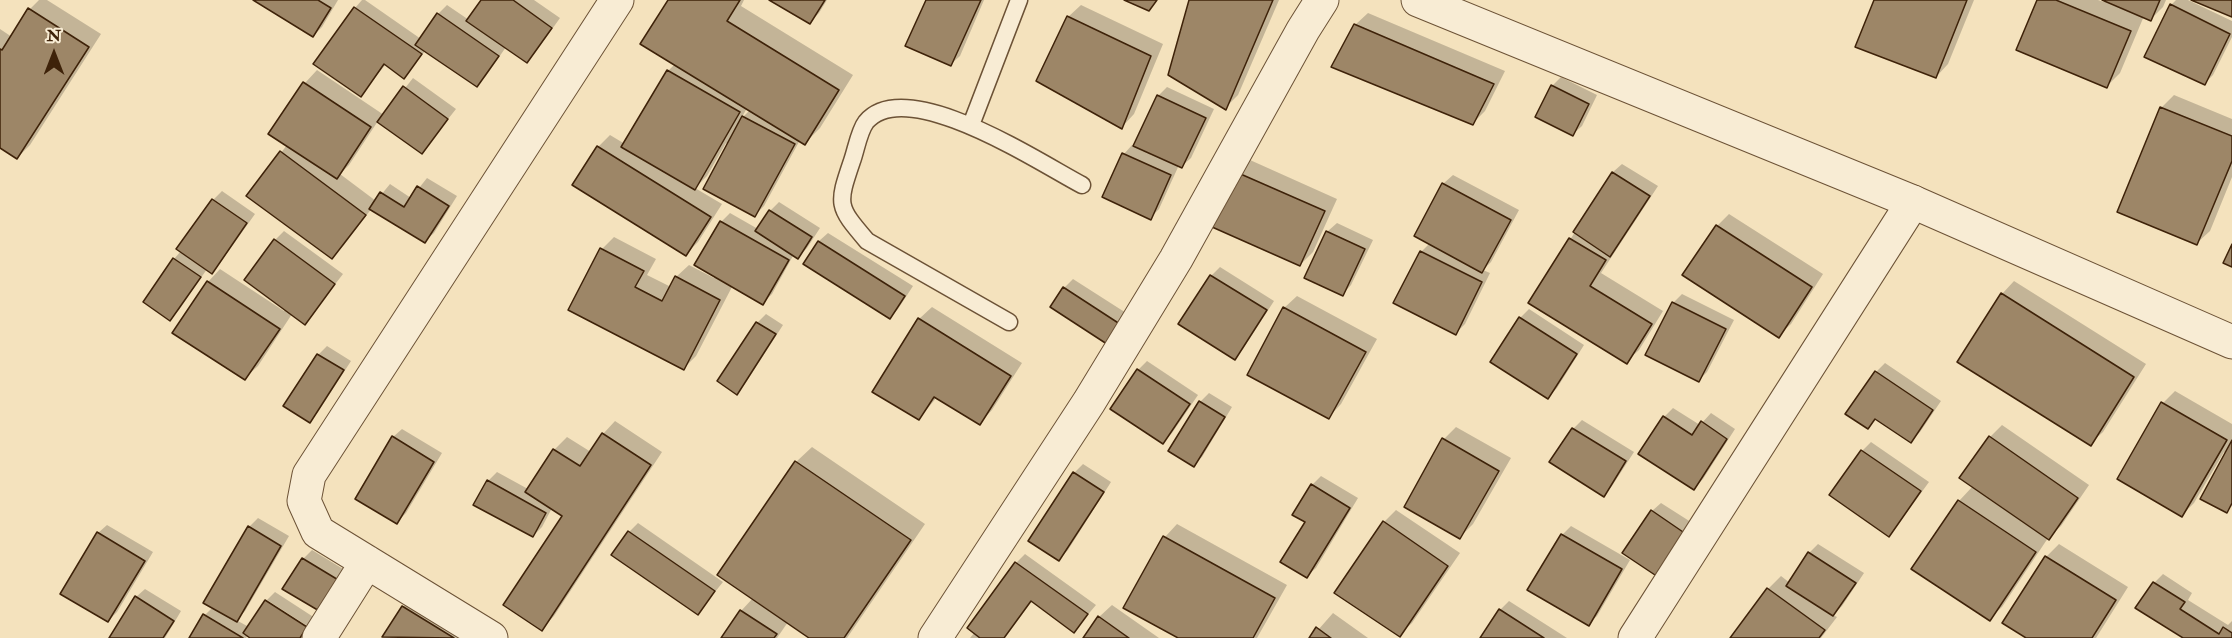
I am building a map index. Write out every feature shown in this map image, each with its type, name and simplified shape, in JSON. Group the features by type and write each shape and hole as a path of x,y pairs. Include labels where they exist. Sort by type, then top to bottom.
{"street":[{"path":"491,638 318,532 304,501 309,475 617,0"},
{"path":"935,638 1089,402 1176,259 1303,30 1322,0"},
{"path":"1418,0 1913,202 2232,342"},
{"path":"1635,638 1913,202"},
{"path":"319,638 367,562"}],"lane":[{"path":"971,125 1019,0"},
{"path":"1009,322 867,241 842,210 841,192 866,123 889,109 926,110 971,125 1082,185"}],"building":[{"path":"253,0 318,0 331,8 313,37"},
{"path":"481,0 513,0 552,28 527,63 466,21"},
{"path":"668,0 740,0 727,21 839,90 805,145 640,44"},
{"path":"769,0 825,0 810,24"},
{"path":"926,0 981,0 951,66 905,46"},
{"path":"1124,0 1157,0 1149,11"},
{"path":"1189,0 1273,0 1226,110 1168,75"},
{"path":"1874,0 1967,0 1936,78 1855,47"},
{"path":"2037,0 2056,0 2131,31 2107,88 2016,50"},
{"path":"2102,0 2160,0 2151,21"},
{"path":"2191,0 2232,0 2232,17"},
{"path":"2170,4 2230,34 2205,85 2144,57"},
{"path":"354,7 422,54 404,79 384,64 361,97 313,64"},
{"path":"28,8 89,47 17,159 0,148 0,49 2,50"},
{"path":"437,13 499,56 477,87 415,45"},
{"path":"1067,16 1151,56 1122,129 1036,81"},
{"path":"1354,24 1494,84 1473,125 1331,67"},
{"path":"667,70 740,112 695,190 621,147"},
{"path":"303,82 371,127 337,179 268,134"},
{"path":"1551,85 1589,104 1573,136 1535,117"},
{"path":"403,86 448,119 422,154 377,122"},
{"path":"1157,95 1206,118 1182,168 1133,146"},
{"path":"2160,107 2232,136 2232,161 2197,245 2117,212"},
{"path":"742,116 795,144 755,217 703,189"},
{"path":"597,146 711,217 686,256 572,185"},
{"path":"280,151 366,215 332,259 246,196"},
{"path":"1122,153 1171,175 1151,220 1102,197"},
{"path":"1236,172 1325,211 1300,266 1212,227"},
{"path":"1612,172 1650,196 1610,257 1573,232"},
{"path":"1442,183 1511,220 1482,273 1414,236"},
{"path":"417,186 449,206 425,243 369,209 380,192 404,207"},
{"path":"212,199 247,223 212,274 176,249"},
{"path":"769,210 812,237 798,259 755,231"},
{"path":"720,221 789,260 763,305 694,265"},
{"path":"1716,225 1812,287 1779,338 1682,275"},
{"path":"1326,231 1365,249 1343,296 1304,278"},
{"path":"1569,238 1606,260 1590,286 1652,324 1627,364 1528,303"},
{"path":"274,239 335,284 305,325 244,280"},
{"path":"818,241 905,296 890,319 803,264"},
{"path":"2232,244 2232,267 2223,263"},
{"path":"600,248 644,271 635,287 662,301 675,276 720,300 684,370 568,310"},
{"path":"1420,251 1482,282 1456,335 1393,303"},
{"path":"173,258 201,277 170,321 143,302"},
{"path":"1210,275 1267,310 1235,360 1178,324"},
{"path":"207,281 280,329 245,380 172,333"},
{"path":"1063,287 1126,328 1113,348 1050,307"},
{"path":"2001,293 2134,377 2091,446 1957,362"},
{"path":"1672,302 1726,329 1699,382 1645,355"},
{"path":"1283,307 1366,352 1329,419 1247,375"},
{"path":"1519,317 1577,354 1548,399 1490,362"},
{"path":"918,318 1011,376 980,425 934,397 919,420 872,392"},
{"path":"756,322 776,334 737,395 717,381"},
{"path":"317,354 344,370 310,423 283,406"},
{"path":"1137,369 1190,404 1163,444 1110,409"},
{"path":"1875,371 1933,410 1911,443 1875,419 1868,429 1845,414"},
{"path":"1199,401 1225,417 1194,467 1168,451"},
{"path":"2161,402 2227,440 2182,517 2117,479"},
{"path":"1663,416 1692,435 1701,421 1727,439 1694,490 1638,454"},
{"path":"1572,428 1626,461 1604,497 1549,462"},
{"path":"602,433 651,465 542,631 503,605 562,516 525,492 553,449 580,466"},
{"path":"392,436 434,462 397,524 355,499"},
{"path":"1989,436 2078,498 2049,540 1959,478"},
{"path":"1442,438 1499,471 1460,539 1404,507"},
{"path":"2232,440 2232,503 2227,513 2200,499"},
{"path":"1861,450 1921,491 1889,537 1829,495"},
{"path":"795,461 911,540 844,638 809,638 717,575"},
{"path":"1073,472 1104,492 1059,561 1028,541"},
{"path":"487,480 546,513 533,537 473,505"},
{"path":"1311,484 1350,508 1307,578 1280,562 1305,522 1292,515"},
{"path":"1958,500 2036,552 1990,621 1911,569"},
{"path":"1651,510 1686,534 1658,577 1622,553"},
{"path":"1383,521 1448,566 1400,637 1334,593"},
{"path":"248,526 281,546 237,622 203,603"},
{"path":"628,531 715,591 698,615 611,555"},
{"path":"97,532 145,561 108,622 60,594"},
{"path":"1561,534 1622,569 1589,626 1527,590"},
{"path":"1163,536 1275,598 1253,638 1178,638 1123,608"},
{"path":"1808,552 1856,583 1833,616 1786,586"},
{"path":"2045,556 2116,600 2092,638 2026,638 2002,623"},
{"path":"302,558 340,581 321,612 282,589"},
{"path":"1015,562 1088,614 1074,633 1031,601 1004,638 980,638 967,628"},
{"path":"2153,582 2185,602 2180,609 2219,634 2223,627 2232,633 2232,638 2183,638 2135,608"},
{"path":"1767,588 1825,630 1819,638 1730,638"},
{"path":"135,596 174,621 163,638 109,638"},
{"path":"265,600 307,627 300,638 250,638 243,633"},
{"path":"402,606 454,638 382,637"},
{"path":"1499,609 1544,638 1480,638"},
{"path":"740,610 777,634 774,638 721,638"},
{"path":"203,614 243,638 189,638"},
{"path":"1098,616 1129,638 1083,638"},
{"path":"1316,627 1331,638 1309,638"}]}
